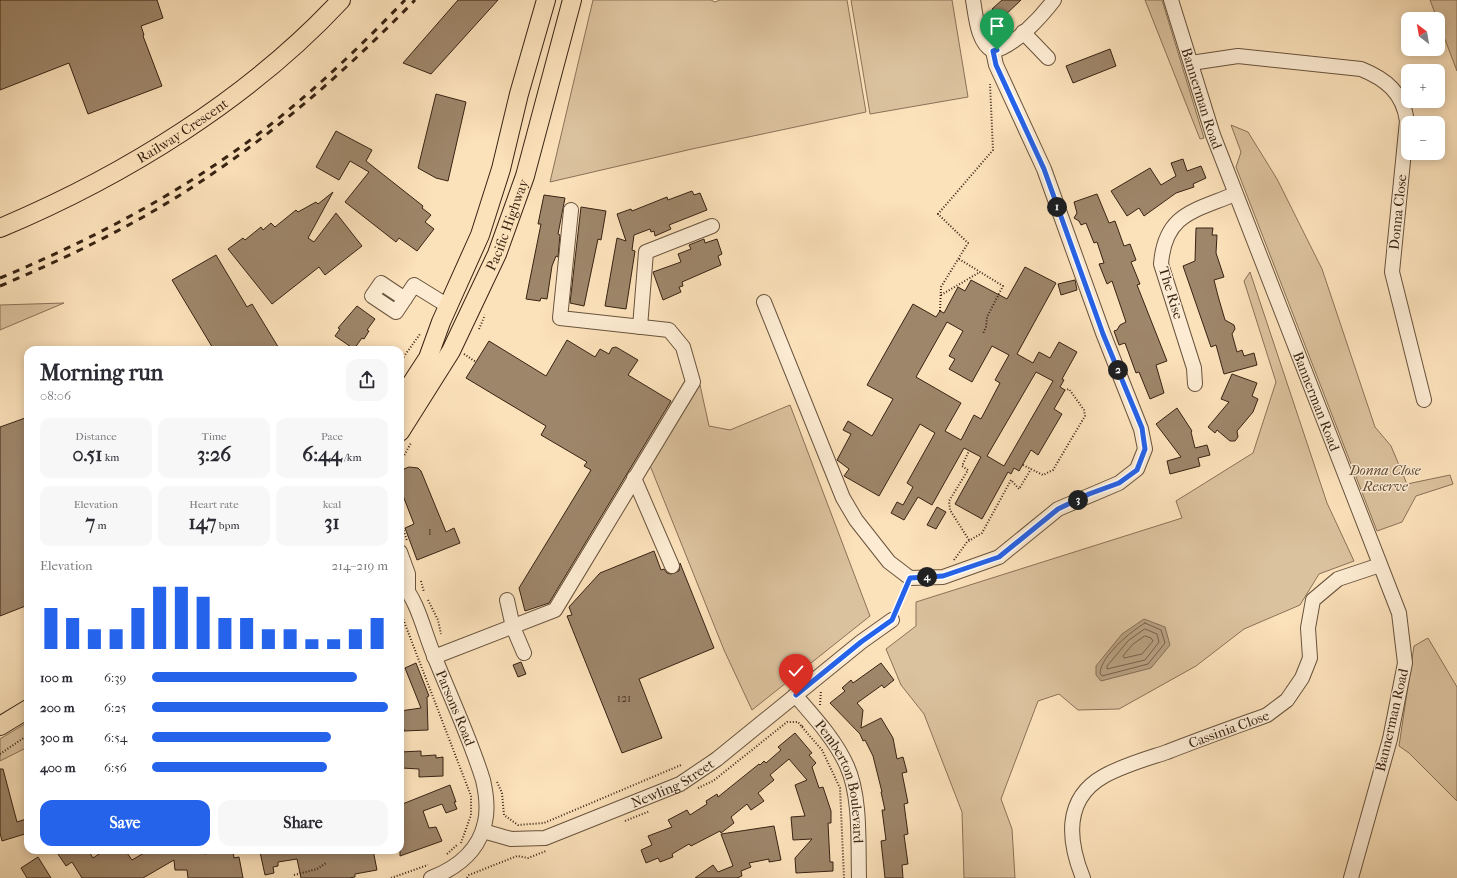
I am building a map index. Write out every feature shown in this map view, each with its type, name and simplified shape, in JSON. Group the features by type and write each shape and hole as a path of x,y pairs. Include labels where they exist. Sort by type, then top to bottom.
{"main road":[{"name":"Railway Crescent","path":"0,228 84,188 161,145 191,126 251,82 341,0"},
{"name":"Pacific Highway","path":"404,395 428,358 441,322 480,235 501,169 519,94 546,0"},
{"name":"Pacific Highway","path":"404,426 450,351 497,254 525,176 572,0"},
{"path":"404,376 441,322"},
{"path":"0,717 24,702"},
{"path":"0,726 24,711"}],"street":[{"path":"764,302 843,498 856,520 889,562 910,578 942,576 999,557 1058,509 1089,494 1119,483 1137,470 1145,449 1142,428 1103,334 1044,169 996,65 993,51 987,46 979,30 974,0"},
{"path":"993,51 1001,48 1023,32 1042,16 1054,0"},
{"name":"Bannerman Road","path":"1171,0 1213,135 1399,613 1405,663 1390,739 1351,878"},
{"path":"1023,32 1048,58"},
{"name":"Donna Close","path":"1191,63 1238,56 1361,69 1386,82 1405,106 1407,121 1392,272 1424,400"},
{"name":"The Rise","path":"1195,384 1194,368 1161,264 1162,246 1169,230 1187,213 1235,194"},
{"path":"441,655 555,610 693,382 683,347 669,330 560,318 571,210"},
{"path":"640,327 646,252 712,226"},
{"path":"405,298 414,285 448,306"},
{"path":"634,478 672,566"},
{"name":"Parsons Road","path":"404,549 408,574 404,585 441,655 483,780 486,795 483,831"},
{"name":"Cassinia Close","path":"1083,878 1072,845 1071,824 1079,803 1090,786 1120,768 1268,715 1287,700 1302,678 1310,658 1308,628 1313,600 1338,579 1380,565"},
{"path":"507,600 513,627 524,653"},
{"name":"Newling Street","path":"483,831 511,839 545,838 680,784 717,760 861,642 892,620"},
{"name":"Pemberton Boulevard","path":"796,695 830,737 848,767 855,801 859,878"},
{"path":"431,878 457,866 471,851 483,831"}],"path":[{"path":"940,311 941,287 968,243 938,214 993,150 990,84 987,77"},
{"path":"959,258 1003,286 987,318 983,334"},
{"path":"941,296 980,272"},
{"path":"463,354 476,362"},
{"path":"1022,464 1043,475 1053,470 1085,416 1084,410 1069,389 1065,390"},
{"path":"969,451 962,466 968,470 949,501 950,510 969,540"},
{"path":"942,576 969,540 982,533 1012,480 1019,489 1031,469"},
{"path":"892,620 910,578"},
{"path":"420,579 425,596 433,607 438,620 442,640 441,655"},
{"path":"404,621 471,796 470,815 461,842 446,855"},
{"path":"802,727 822,750 840,788 844,878"},
{"path":"0,754 24,738"},
{"path":"496,779 502,793 504,815 518,825 544,823 681,765"},
{"path":"391,878 434,862"},
{"path":"294,874 316,869 326,863"}],"green space":[{"path":"593,0 711,0 715,2 720,0 847,0 866,112 692,149 550,182"},
{"path":"851,0 952,0 968,97 870,114"},
{"path":"1145,0 1162,0 1204,138 1200,139"},
{"path":"1430,0 1457,0 1457,71 1445,39 1445,12 1435,12"},
{"name":"Donna Close Reserve","path":"1231,125 1248,132 1277,179 1322,269 1375,427 1391,446 1407,484 1450,475 1453,484 1416,496 1402,522 1377,531 1236,167 1241,152"},
{"path":"1250,272 1327,503 1354,561 1319,574 1300,605 1244,629 1196,666 1119,709 1078,710 1059,694 1038,701 1001,799 1012,829 1015,878 964,878 962,812 924,714 901,685 886,649 916,626 916,602 1182,518 1176,501 1253,453 1276,382 1244,281"},
{"path":"64,303 7,327 0,330 0,305"},
{"path":"700,385 709,426 730,430 790,405 870,616 752,710 724,650 649,463"},
{"path":"1428,638 1457,687 1457,801 1409,753 1399,746 1414,646"},
{"path":"24,724 24,749 0,761 0,739"}],"water":[{"path":"1144,619 1165,627 1170,645 1151,668 1101,681 1096,675 1096,666 1122,634"}],"building":[{"path":"0,0 157,0 163,18 141,26 143,36 162,86 88,114 69,63 0,90"},
{"path":"458,0 498,0 431,74 403,63"},
{"path":"1002,0 1021,0 1001,19 992,9"},
{"path":"1110,49 1116,66 1073,83 1066,66"},
{"path":"436,94 466,102 448,181 436,178 418,168"},
{"path":"336,131 372,150 366,161 423,206 422,208 431,215 425,222 434,229 417,251 399,238 396,242 345,202 369,172 350,161 339,180 316,167"},
{"path":"1183,159 1187,171 1201,166 1206,178 1193,184 1194,187 1176,193 1144,216 1139,208 1127,216 1111,191 1150,168 1161,185 1176,176 1171,163"},
{"path":"692,191 694,195 700,193 707,210 669,225 671,229 655,236 654,231 651,232 650,229 634,235 632,250 635,251 626,309 605,306 617,238 626,241 617,214 631,209 632,211 667,197 668,200"},
{"path":"333,192 308,238 314,242 336,213 362,246 325,275 319,267 272,304 228,249 243,238 245,240 261,227 263,230 271,223 275,227 296,210 298,212 316,202 318,204"},
{"path":"1097,194 1109,223 1115,221 1124,246 1130,244 1136,260 1131,262 1140,284 1137,285 1167,361 1156,365 1164,393 1150,399 1139,372 1136,373 1125,343 1119,345 1114,331 1126,322 1112,281 1107,284 1099,264 1104,263 1097,242 1094,243 1086,223 1081,225 1079,221 1074,218 1077,213 1074,202"},
{"path":"544,195 565,198 558,234 560,235 558,257 556,256 552,266 547,299 541,298 540,301 526,299 541,224 538,224"},
{"path":"581,207 606,211 601,240 598,239 584,306 570,303"},
{"path":"1196,228 1213,228 1212,235 1217,235 1216,253 1224,277 1214,280 1225,320 1234,325 1235,329 1232,334 1237,352 1242,350 1244,356 1254,353 1257,365 1224,374 1216,345 1211,347 1183,266 1195,261"},
{"path":"704,239 705,243 717,239 722,254 718,256 721,265 682,282 683,286 679,287 681,292 663,300 653,272 681,262 678,254 691,249 689,245"},
{"path":"216,255 247,307 252,304 278,346 212,346 172,280"},
{"path":"1025,267 1056,283 1017,354 1033,363 1039,352 1050,358 1059,342 1077,352 1062,379 1064,380 1060,387 1065,390 1054,409 1062,414 1038,455 1031,450 1019,471 1014,468 1011,474 1008,472 982,519 955,504 981,457 964,448 932,505 918,497 904,520 891,513 897,502 903,505 913,487 907,483 935,433 920,424 879,496 844,476 849,469 837,460 851,434 843,430 848,421 872,436 893,399 867,385 913,304 936,317 940,311 944,313 958,287 965,291 971,280 1007,299","holes":["947,322 963,331 949,356 955,359 949,369 972,382 992,346 1009,355 995,380 1000,383 981,419 974,415 961,440 945,431 961,403 916,377","1036,372 1053,381 1004,466 987,456"]},
{"path":"1075,280 1077,290 1061,295 1058,284"},
{"path":"357,306 375,319 367,330 369,331 364,339 362,338 356,346 350,346 335,336 340,329 338,328"},
{"path":"567,340 595,357 600,349 609,354 612,348 616,347 638,360 628,375 671,401 549,603 525,611 519,588 591,470 584,466 587,462 541,435 546,426 466,378 489,341 546,376"},
{"path":"1232,374 1257,383 1252,396 1258,399 1253,412 1237,431 1238,437 1235,441 1230,441 1217,430 1215,433 1208,427 1229,402 1221,399"},
{"path":"1177,408 1192,431 1195,448 1207,445 1210,455 1198,458 1200,466 1170,474 1167,461 1181,457 1156,424"},
{"path":"24,418 24,607 0,616 0,427"},
{"path":"409,467 418,468 421,471 446,532 454,528 460,543 417,560 405,528 414,524 404,498 404,469"},
{"path":"937,507 946,512 936,529 927,525"},
{"path":"654,551 661,570 664,569 667,573 671,574 679,571 680,563 714,648 639,679 662,738 622,753 567,616 572,615 569,607 600,573"},
{"path":"521,662 526,674 518,677 513,665"},
{"path":"416,663 429,696 427,697 428,730 404,731 404,710 421,708 405,668"},
{"path":"881,663 894,680 884,688 882,685 857,703 863,710 861,728 881,718 893,738 897,759 903,757 907,772 902,773 908,803 904,804 908,834 904,835 908,864 902,865 903,878 885,878 881,841 886,840 882,810 885,810 873,756 865,740 863,741 860,734 830,703 845,691 842,688 851,680 853,683"},
{"path":"795,733 812,753 809,755 816,763 812,767 819,788 823,787 831,811 831,823 828,823 830,862 833,862 833,871 796,873 795,858 812,839 793,840 791,817 805,816 795,785 807,780 789,759 770,775 774,780 758,793 764,801 751,810 747,804 731,817 734,823 721,833 720,831 691,846 689,844 672,854 673,857 660,862 658,858 646,863 641,850 652,845 648,836 672,827 668,820 687,810 690,815 707,804 706,801 717,794 718,797 759,764 760,765 764,761 766,763 781,750 778,747"},
{"path":"421,751 421,756 436,755 436,758 443,757 443,776 419,777 419,769 404,768 404,752"},
{"path":"0,769 3,769 17,822 24,820 24,834 2,841 0,833"},
{"path":"450,785 457,809 446,813 442,804 423,811 429,828 436,827 442,841 400,856 400,854 404,854 404,803"},
{"path":"774,826 781,860 769,862 769,859 749,863 751,867 741,871 742,876 737,878 695,878 713,865 718,872 733,866 721,834"},
{"path":"58,854 90,854 93,858 99,854 128,854 132,860 142,854 234,854 234,858 239,857 243,878 188,878 187,870 175,870 174,860 143,878 82,878 72,862 66,866"},
{"path":"260,854 374,854 377,870 355,874 355,877 349,878 301,878 297,859 278,862 278,866 273,867 274,873 265,875"},
{"path":"38,857 51,878 27,878 21,868"}],"railway":[{"path":"0,278 66,249 131,216 193,179 223,159 253,138 313,89 351,54 405,0"},
{"path":"0,286 74,253 122,229 191,188 221,168 280,124 336,76 415,0"}],"route":[{"path":"796,695 861,642 892,620 910,578 943,576 999,557 1058,509 1089,494 1119,483 1137,470 1145,449 1142,428 1103,334 1044,169 993,57 993,51 997,50"}]}
